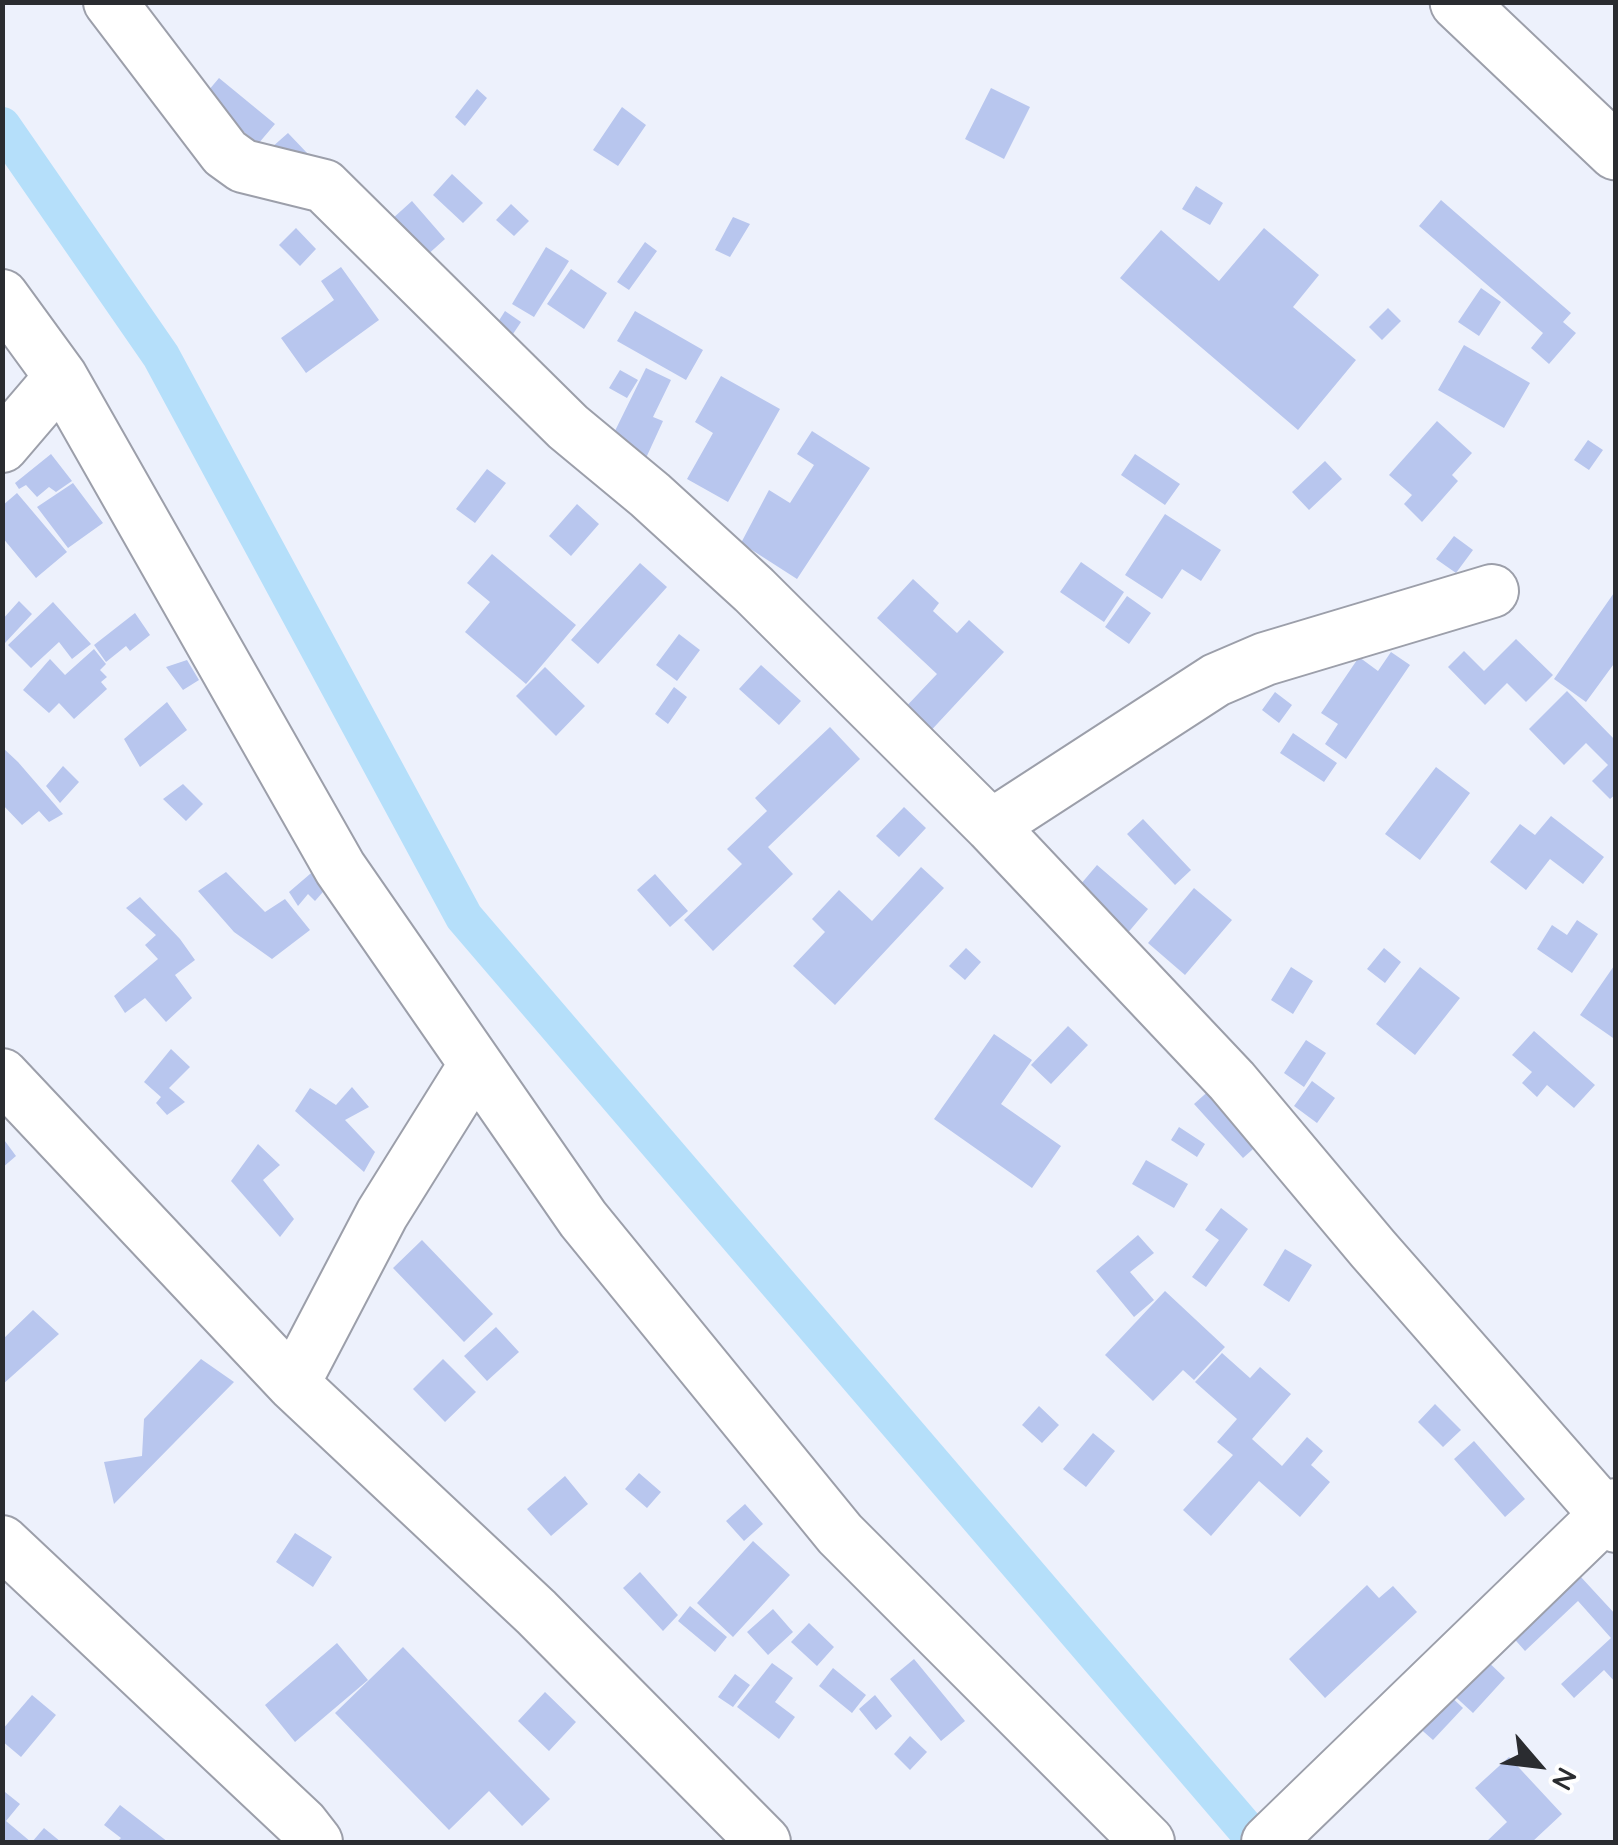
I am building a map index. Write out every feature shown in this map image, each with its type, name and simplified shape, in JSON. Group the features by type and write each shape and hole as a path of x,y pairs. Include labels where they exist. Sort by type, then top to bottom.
{"highway":[{"path":"1458,2 1616,152"}],"street":[{"path":"110,2 226,153 243,166 324,186 568,427 754,590 991,826 1232,1080 1373,1249 1612,1516 1268,1842"},
{"path":"2,296 61,377 340,868 583,1219 840,1534 1148,1842"},
{"path":"2,446 61,377"},
{"path":"991,826 1216,680 1264,659 1492,590"},
{"path":"292,1384 382,1214 475,1065"},
{"path":"2,1075 292,1384 536,1612 764,1842"},
{"path":"2,1542 302,1824 316,1842"}],"building":[{"path":"219,78 275,124 258,144 203,97"},
{"path":"991,88 1030,107 1004,159 965,139"},
{"path":"477,89 487,98 465,126 455,117"},
{"path":"622,107 646,125 618,166 593,150"},
{"path":"288,133 308,154 292,169 271,148"},
{"path":"452,174 483,203 463,223 433,195"},
{"path":"1196,186 1223,203 1210,225 1182,209"},
{"path":"1441,200 1571,313 1563,322 1576,333 1549,364 1531,348 1543,333 1419,226"},
{"path":"412,201 445,239 425,257 392,219"},
{"path":"511,204 529,221 514,236 496,220"},
{"path":"733,217 750,224 730,257 715,250"},
{"path":"296,228 316,249 300,266 279,245"},
{"path":"1264,228 1319,275 1293,307 1356,360 1298,430 1120,278 1161,230 1219,281"},
{"path":"645,242 657,251 629,290 617,282"},
{"path":"546,247 569,261 534,317 512,304"},
{"path":"341,267 379,320 306,373 281,338 334,300 321,281"},
{"path":"571,269 607,293 584,329 547,304"},
{"path":"1481,288 1501,302 1479,336 1458,322"},
{"path":"1388,308 1401,321 1382,340 1369,327"},
{"path":"505,311 521,322 509,340 493,330"},
{"path":"635,311 703,350 686,380 617,341"},
{"path":"1464,345 1530,383 1504,428 1438,390"},
{"path":"646,368 671,380 653,417 663,421 646,458 610,441"},
{"path":"620,370 638,380 627,398 609,388"},
{"path":"721,376 780,409 728,502 687,479 713,433 695,422"},
{"path":"1437,421 1472,453 1452,475 1458,481 1422,522 1404,504 1412,495 1389,475"},
{"path":"812,431 870,468 797,579 741,543 769,490 790,503 814,465 797,454"},
{"path":"1588,440 1603,450 1589,470 1574,460"},
{"path":"51,454 72,481 56,492 49,487 37,497 26,485 19,489 15,483"},
{"path":"1135,454 1180,484 1165,505 1121,475"},
{"path":"1325,461 1342,479 1309,510 1292,492"},
{"path":"487,469 506,483 475,523 456,509"},
{"path":"73,483 103,523 68,548 37,507"},
{"path":"17,493 67,552 36,578 2,537 2,506"},
{"path":"577,504 599,524 571,556 549,536"},
{"path":"1165,514 1221,550 1201,581 1182,569 1162,599 1125,575"},
{"path":"1454,536 1473,550 1456,573 1436,559"},
{"path":"492,554 576,625 526,684 465,632 490,602 467,583"},
{"path":"1081,562 1124,592 1104,622 1060,592"},
{"path":"640,563 667,587 598,664 571,640"},
{"path":"913,579 939,603 933,611 957,633 969,620 1004,652 925,737 900,713 937,674 877,618"},
{"path":"1616,590 1616,661 1586,702 1554,679"},
{"path":"1127,596 1151,613 1129,644 1105,627"},
{"path":"19,601 32,614 5,643 2,620"},
{"path":"53,602 91,644 72,659 59,642 31,668 8,645"},
{"path":"135,613 150,635 130,651 126,646 106,662 94,645"},
{"path":"679,634 700,650 677,681 656,665"},
{"path":"1516,639 1553,675 1526,702 1507,683 1485,705 1448,667 1464,651 1484,671"},
{"path":"94,649 106,664 100,670 107,677 101,682 107,689 74,719 59,703 49,713 23,690 50,659 65,675"},
{"path":"1391,652 1410,665 1346,759 1325,744 1338,724 1321,713 1359,657 1378,671"},
{"path":"187,660 199,680 183,690 166,667"},
{"path":"761,665 801,701 779,725 739,689"},
{"path":"545,667 585,706 556,736 516,696"},
{"path":"674,687 687,697 668,724 655,714"},
{"path":"1567,691 1616,741 1616,794 1610,799 1592,781 1608,765 1586,743 1564,765 1529,729"},
{"path":"1275,692 1292,705 1279,723 1262,710"},
{"path":"167,702 187,730 140,767 124,739"},
{"path":"830,727 860,759 768,847 793,874 713,951 684,920 742,864 727,849 767,811 755,798"},
{"path":"1293,733 1337,763 1324,782 1280,753"},
{"path":"2,747 63,814 49,822 39,811 22,825 2,804"},
{"path":"63,766 79,782 60,803 46,786"},
{"path":"1436,767 1470,793 1420,860 1385,834"},
{"path":"183,784 203,804 186,821 163,799"},
{"path":"904,807 926,828 899,857 876,836"},
{"path":"1551,816 1604,857 1583,884 1550,859 1526,890 1490,862 1520,824 1535,835"},
{"path":"1143,819 1191,870 1175,885 1127,834"},
{"path":"1097,865 1148,909 1120,942 1069,898"},
{"path":"921,867 944,888 835,1005 793,966 825,932 812,919 839,890 872,921"},
{"path":"317,868 329,885 315,901 308,894 298,906 289,892"},
{"path":"226,872 265,912 285,899 310,930 272,959 234,932 198,891"},
{"path":"655,874 688,911 670,927 637,890"},
{"path":"1194,888 1232,920 1185,975 1148,943"},
{"path":"140,897 195,960 175,975 192,998 166,1022 145,998 125,1013 114,996 158,959 145,945 156,935 126,908"},
{"path":"1577,920 1598,934 1572,973 1537,949 1552,925 1567,935"},
{"path":"966,948 981,962 965,980 949,966"},
{"path":"1384,948 1401,962 1385,983 1367,969"},
{"path":"1616,963 1616,1040 1580,1015"},
{"path":"1291,967 1313,981 1293,1014 1271,1000"},
{"path":"1420,967 1460,998 1415,1055 1376,1024"},
{"path":"1068,1026 1088,1045 1051,1084 1031,1065"},
{"path":"1534,1031 1595,1085 1574,1108 1547,1085 1537,1097 1522,1083 1532,1072 1512,1055"},
{"path":"994,1034 1032,1060 1001,1104 1061,1146 1032,1188 934,1119"},
{"path":"1306,1040 1326,1053 1304,1087 1284,1073"},
{"path":"171,1049 190,1067 169,1088 185,1102 167,1115 156,1103 161,1097 144,1082"},
{"path":"1312,1081 1335,1098 1317,1123 1294,1106"},
{"path":"352,1087 369,1107 345,1120 375,1152 364,1172 295,1111 310,1088 336,1105"},
{"path":"1213,1087 1261,1142 1243,1158 1194,1104"},
{"path":"1179,1127 1205,1144 1197,1157 1171,1140"},
{"path":"2,1137 16,1156 2,1168"},
{"path":"258,1144 280,1165 263,1180 294,1219 280,1237 231,1181"},
{"path":"1146,1160 1188,1184 1174,1208 1132,1184"},
{"path":"1221,1208 1248,1229 1206,1287 1192,1277 1219,1240 1205,1230"},
{"path":"1138,1235 1154,1253 1130,1272 1154,1300 1134,1317 1096,1271"},
{"path":"422,1240 493,1314 464,1342 393,1268"},
{"path":"1285,1249 1312,1265 1289,1302 1263,1285"},
{"path":"1165,1291 1225,1347 1194,1380 1183,1370 1153,1401 1105,1355"},
{"path":"33,1310 59,1334 2,1385 2,1340"},
{"path":"496,1327 519,1352 487,1381 464,1356"},
{"path":"1222,1353 1250,1378 1260,1367 1291,1394 1252,1439 1282,1466 1307,1437 1323,1451 1311,1465 1330,1482 1300,1517 1259,1481 1211,1536 1183,1510 1233,1455 1217,1442 1237,1419 1195,1382"},
{"path":"201,1359 234,1382 114,1504 104,1462 142,1456 144,1419"},
{"path":"443,1359 476,1392 445,1422 413,1389"},
{"path":"1435,1404 1461,1430 1443,1447 1418,1422"},
{"path":"1039,1406 1059,1425 1042,1443 1022,1425"},
{"path":"1093,1433 1115,1451 1086,1487 1063,1469"},
{"path":"1474,1441 1525,1499 1505,1517 1454,1459"},
{"path":"639,1473 661,1492 647,1508 625,1489"},
{"path":"565,1476 588,1504 551,1536 527,1509"},
{"path":"745,1504 763,1524 744,1541 726,1521"},
{"path":"295,1533 332,1557 313,1587 276,1562"},
{"path":"753,1541 790,1575 733,1637 697,1603"},
{"path":"1568,1563 1616,1615 1616,1683 1604,1670 1574,1698 1561,1684 1611,1638 1578,1601 1525,1651 1510,1634"},
{"path":"640,1572 678,1615 663,1631 623,1588"},
{"path":"1367,1585 1379,1598 1393,1586 1417,1612 1325,1698 1289,1659"},
{"path":"690,1606 727,1637 715,1652 678,1621"},
{"path":"773,1609 793,1632 768,1655 747,1632"},
{"path":"809,1623 834,1647 817,1666 791,1642"},
{"path":"337,1643 368,1680 295,1742 265,1705"},
{"path":"403,1647 550,1799 522,1826 489,1791 449,1830 335,1713"},
{"path":"1481,1655 1505,1678 1473,1713 1448,1690"},
{"path":"914,1659 965,1721 941,1741 890,1679"},
{"path":"772,1663 793,1678 775,1702 795,1717 779,1739 737,1707"},
{"path":"833,1668 866,1695 852,1713 819,1686"},
{"path":"735,1674 750,1685 733,1707 718,1697"},
{"path":"545,1692 576,1722 549,1751 518,1721"},
{"path":"1446,1692 1463,1708 1433,1740 1416,1725"},
{"path":"32,1695 56,1715 21,1757 2,1741 2,1730"},
{"path":"875,1695 892,1716 876,1730 859,1709"},
{"path":"910,1736 927,1752 910,1770 894,1754"},
{"path":"1509,1757 1562,1814 1532,1842 1486,1842 1507,1822 1475,1788"},
{"path":"5,1792 20,1804 6,1821 31,1842 2,1842"},
{"path":"120,1805 168,1842 117,1842 121,1838 104,1825"},
{"path":"44,1828 61,1842 32,1842"}],"waterway":[{"path":"2,126 161,356 464,917 1257,1842"}]}
